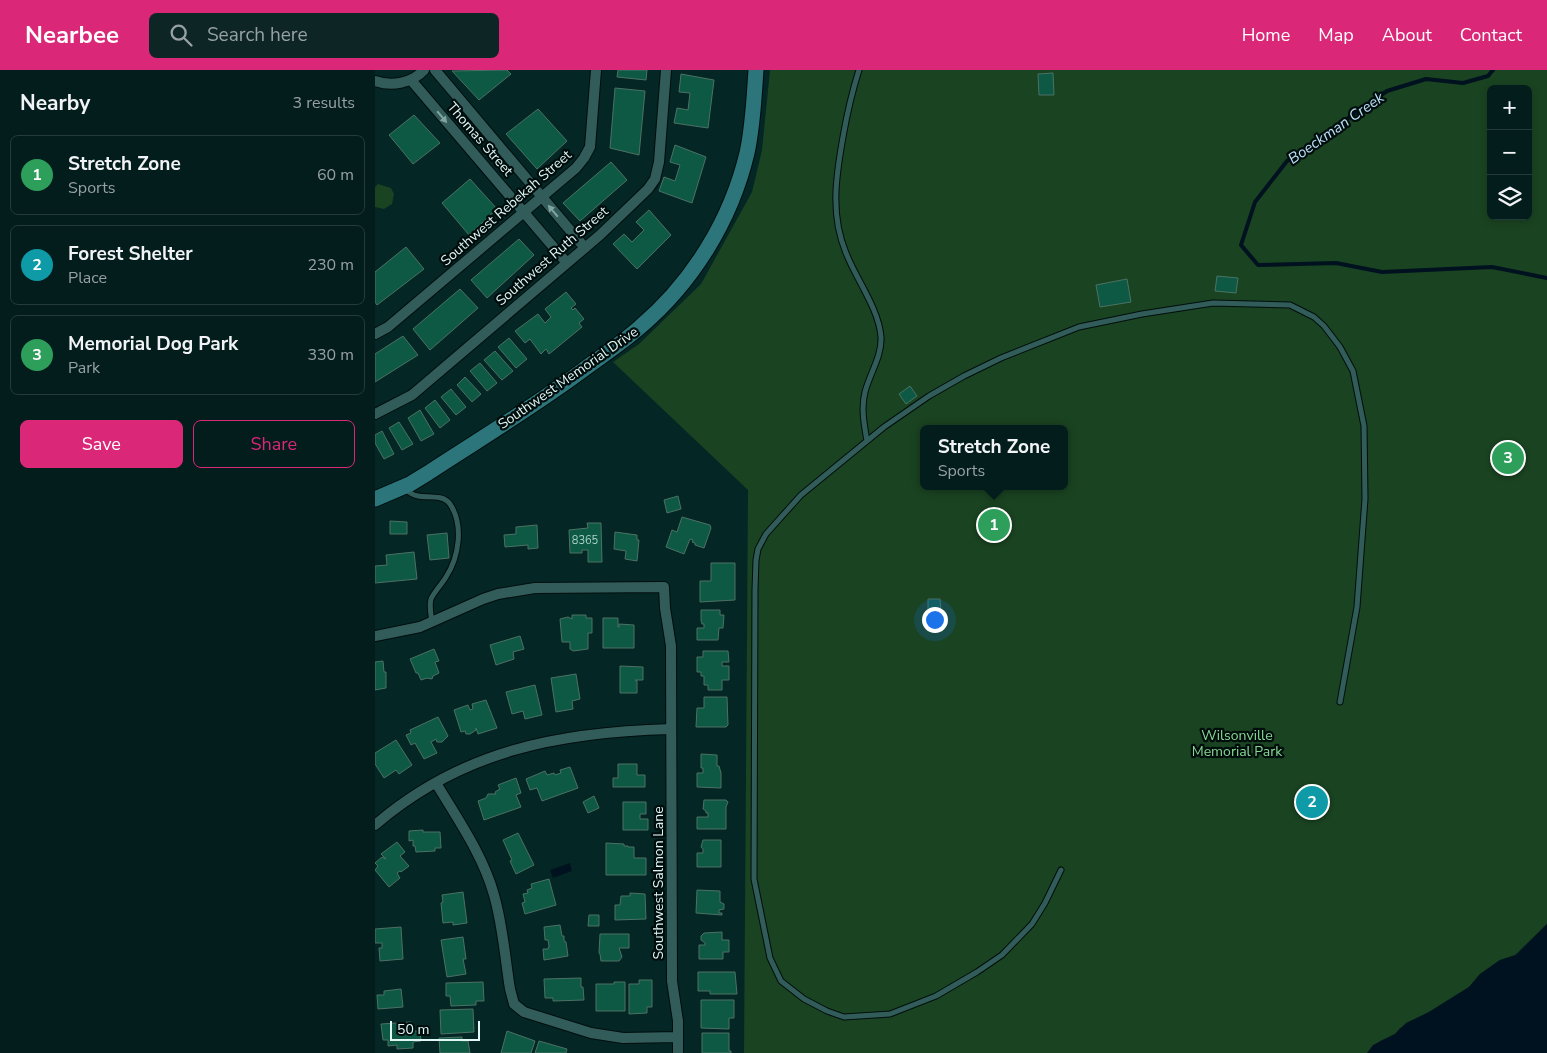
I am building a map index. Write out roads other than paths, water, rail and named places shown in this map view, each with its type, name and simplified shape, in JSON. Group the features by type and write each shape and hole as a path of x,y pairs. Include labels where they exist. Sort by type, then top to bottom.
{"street":[{"path":"375,81 387,84 401,83 411,80 424,70"},
{"name":"Thomas Street","path":"435,70 585,248"},
{"name":"Southwest Rebekah Street","path":"375,334 576,168 591,147 596,70"},
{"name":"Southwest Ruth Street","path":"375,414 412,395 585,248 648,189 655,180 659,162 666,70"},
{"name":"Southwest Memorial Drive","path":"375,499 403,487 428,473 561,386 618,345 658,311 681,285 710,244 724,218 739,181 747,151 751,129 756,70"},
{"name":"Thomas Street","path":"411,80 567,263"},
{"name":"Southwest Salmon Lane","path":"432,623 483,598 517,590 664,587 671,646 671,981 677,1016 678,1053"},
{"path":"375,636 401,632 432,623"},
{"path":"375,825 406,800 482,760 542,742 605,732 671,729"},
{"path":"436,783 465,833 491,884 500,919 512,999 518,1008 531,1015 607,1037 678,1037"}],"lane":[{"path":"859,70 837,167 835,202 845,250 879,323 881,338 879,353 865,391 863,404 867,440"},
{"path":"1061,870 1045,903 1032,924 1002,955 936,996 890,1014 844,1017 827,1011 804,999 781,981 770,958 754,878 756,560 759,549 766,534 801,495 867,440 929,396 1001,358 1079,327 1143,314 1213,303 1290,305 1314,317 1324,326 1340,347 1353,371 1365,426 1365,499 1357,607 1340,702"},
{"path":"403,487 417,496 442,498 449,503 457,524 457,555 447,577 432,598 430,606 432,623"}],"water":[{"path":"570,863 572,871 553,878 550,870"},
{"path":"1547,924 1547,1053 1367,1053 1373,1045 1395,1034 1406,1023 1429,1012 1469,987 1480,974 1500,960 1516,955"}],"waterway":[{"name":"Boeckman Creek","path":"1493,70 1488,76 1463,83 1426,79 1387,91 1287,161 1255,202 1241,245 1258,265 1336,263 1382,272 1492,267 1547,278"}],"place":[{"name":"Memorial Dog Park","path":"1508,458"},
{"name":"Stretch Zone","path":"994,525"},
{"name":"Forest Shelter","path":"1312,802"}],"park label":[{"name":"Wilsonville Memorial Park","path":"1237,744"}]}
